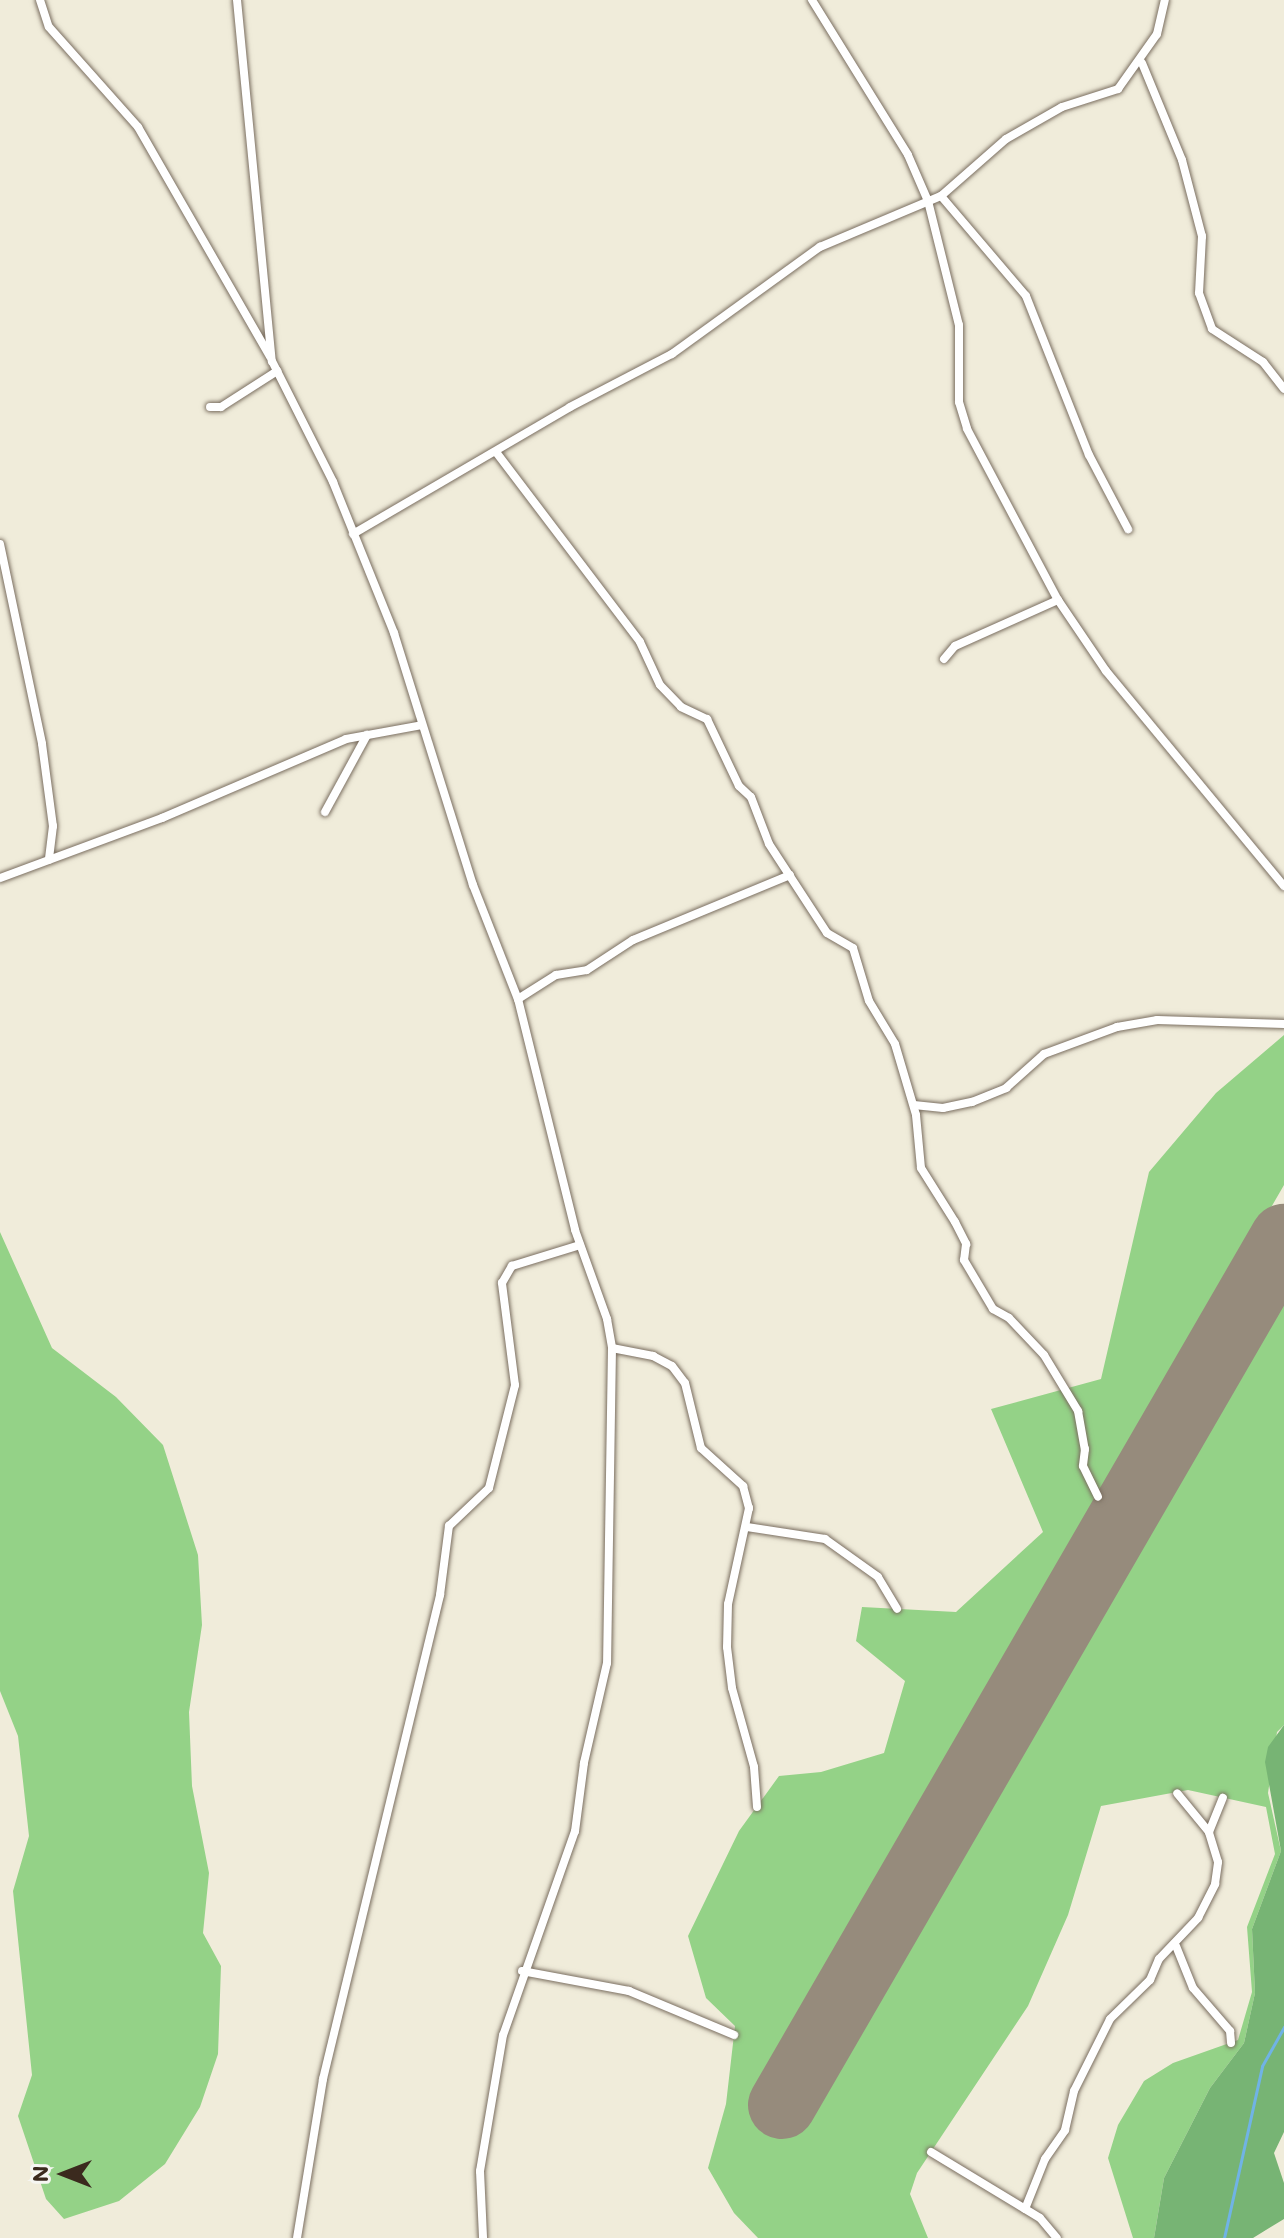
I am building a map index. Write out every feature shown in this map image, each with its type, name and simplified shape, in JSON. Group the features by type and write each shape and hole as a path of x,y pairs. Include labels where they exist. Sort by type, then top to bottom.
{"street":[{"path":"40,0 49,27 138,127 272,361 353,534 394,633 473,885 518,999 580,1245 607,1319 612,1348 607,1663 575,1831 522,1971 489,2107 480,2171 483,2238"},
{"path":"237,0 272,361"},
{"path":"812,0 908,155 928,201 959,325 959,402 967,429 1058,600 1189,776 1284,886"},
{"path":"353,534 672,354 820,247 941,196 1006,139 1062,107 1118,89 1142,63 1157,34 1165,0"},
{"path":"1142,63 1182,160 1202,236 1199,293 1212,329 1263,362 1284,389"},
{"path":"941,196 1026,296 1083,442 1128,529"},
{"path":"210,407 221,407 277,371"},
{"path":"496,452 640,642 660,685 681,707 707,719 739,786 751,797 769,844 827,933 853,948 869,1001 895,1044 914,1105 921,1168 966,1244 964,1260 993,1309 1009,1318 1044,1355 1078,1411 1083,1466 1098,1497"},
{"path":"0,544 42,744 53,826 49,860"},
{"path":"944,659 955,646 1058,600"},
{"path":"0,878 312,752 367,735 422,725"},
{"path":"325,812 367,735"},
{"path":"518,999 556,975 587,970 633,940 790,875"},
{"path":"914,1105 943,1108 972,1102 1006,1088 1044,1054 1117,1027 1157,1020 1284,1024"},
{"path":"297,2238 323,2079 440,1595 449,1526 489,1488 515,1385 502,1283 512,1266 580,1245"},
{"path":"612,1348 653,1356 679,1374 701,1448 743,1486 749,1508 728,1604 727,1647 732,1688 754,1767 757,1807"},
{"path":"747,1527 825,1539 878,1577 897,1609"},
{"path":"1025,2209 1045,2159 1065,2130 1074,2091 1110,2019 1132,2002 1159,1959 1176,1946 1198,1918 1215,1884 1218,1862 1209,1832 1177,1793"},
{"path":"1209,1832 1223,1798"},
{"path":"1176,1946 1193,1988 1230,2031 1231,2043"},
{"path":"522,1971 629,1991 734,2035"},
{"path":"931,2152 1025,2209 1057,2238"}],"green space":[{"path":"1284,1035 1284,1185 760,2091 791,2121 844,2042 988,1770 1284,1266 1284,1725 1277,1732 1268,1793 1281,1851 1252,1929 1255,1993 1244,2043 1210,2088 1164,2178 1154,2238 1133,2238 1108,2158 1118,2125 1144,2081 1173,2063 1238,2040 1252,1992 1247,1927 1275,1854 1266,1807 1188,1790 1101,1806 1068,1915 1028,2006 917,2173 910,2194 928,2238 758,2238 734,2213 708,2168 726,2104 735,2026 706,1998 688,1936 739,1831 779,1776 821,1772 884,1753 905,1681 856,1641 862,1607 956,1612 1043,1532 991,1409 1101,1379 1149,1172 1216,1093"},
{"path":"0,1232 52,1348 116,1397 163,1445 198,1555 202,1625 189,1712 192,1786 209,1873 203,1933 221,1966 218,2054 200,2107 165,2164 119,2201 64,2219 46,2199 18,2116 32,2075 13,1891 29,1836 18,1736 0,1691"},
{"path":"1284,1725 1284,2132 1274,2153 1284,2183 1284,2219 1253,2238 1154,2238 1164,2178 1210,2088 1244,2043 1255,1993 1252,1929 1281,1851 1265,1762 1268,1747"}],"waterway":[{"path":"1224,2238 1262,2066 1284,2027"}],"runway":[{"path":"782,2105 1284,1238"}]}
